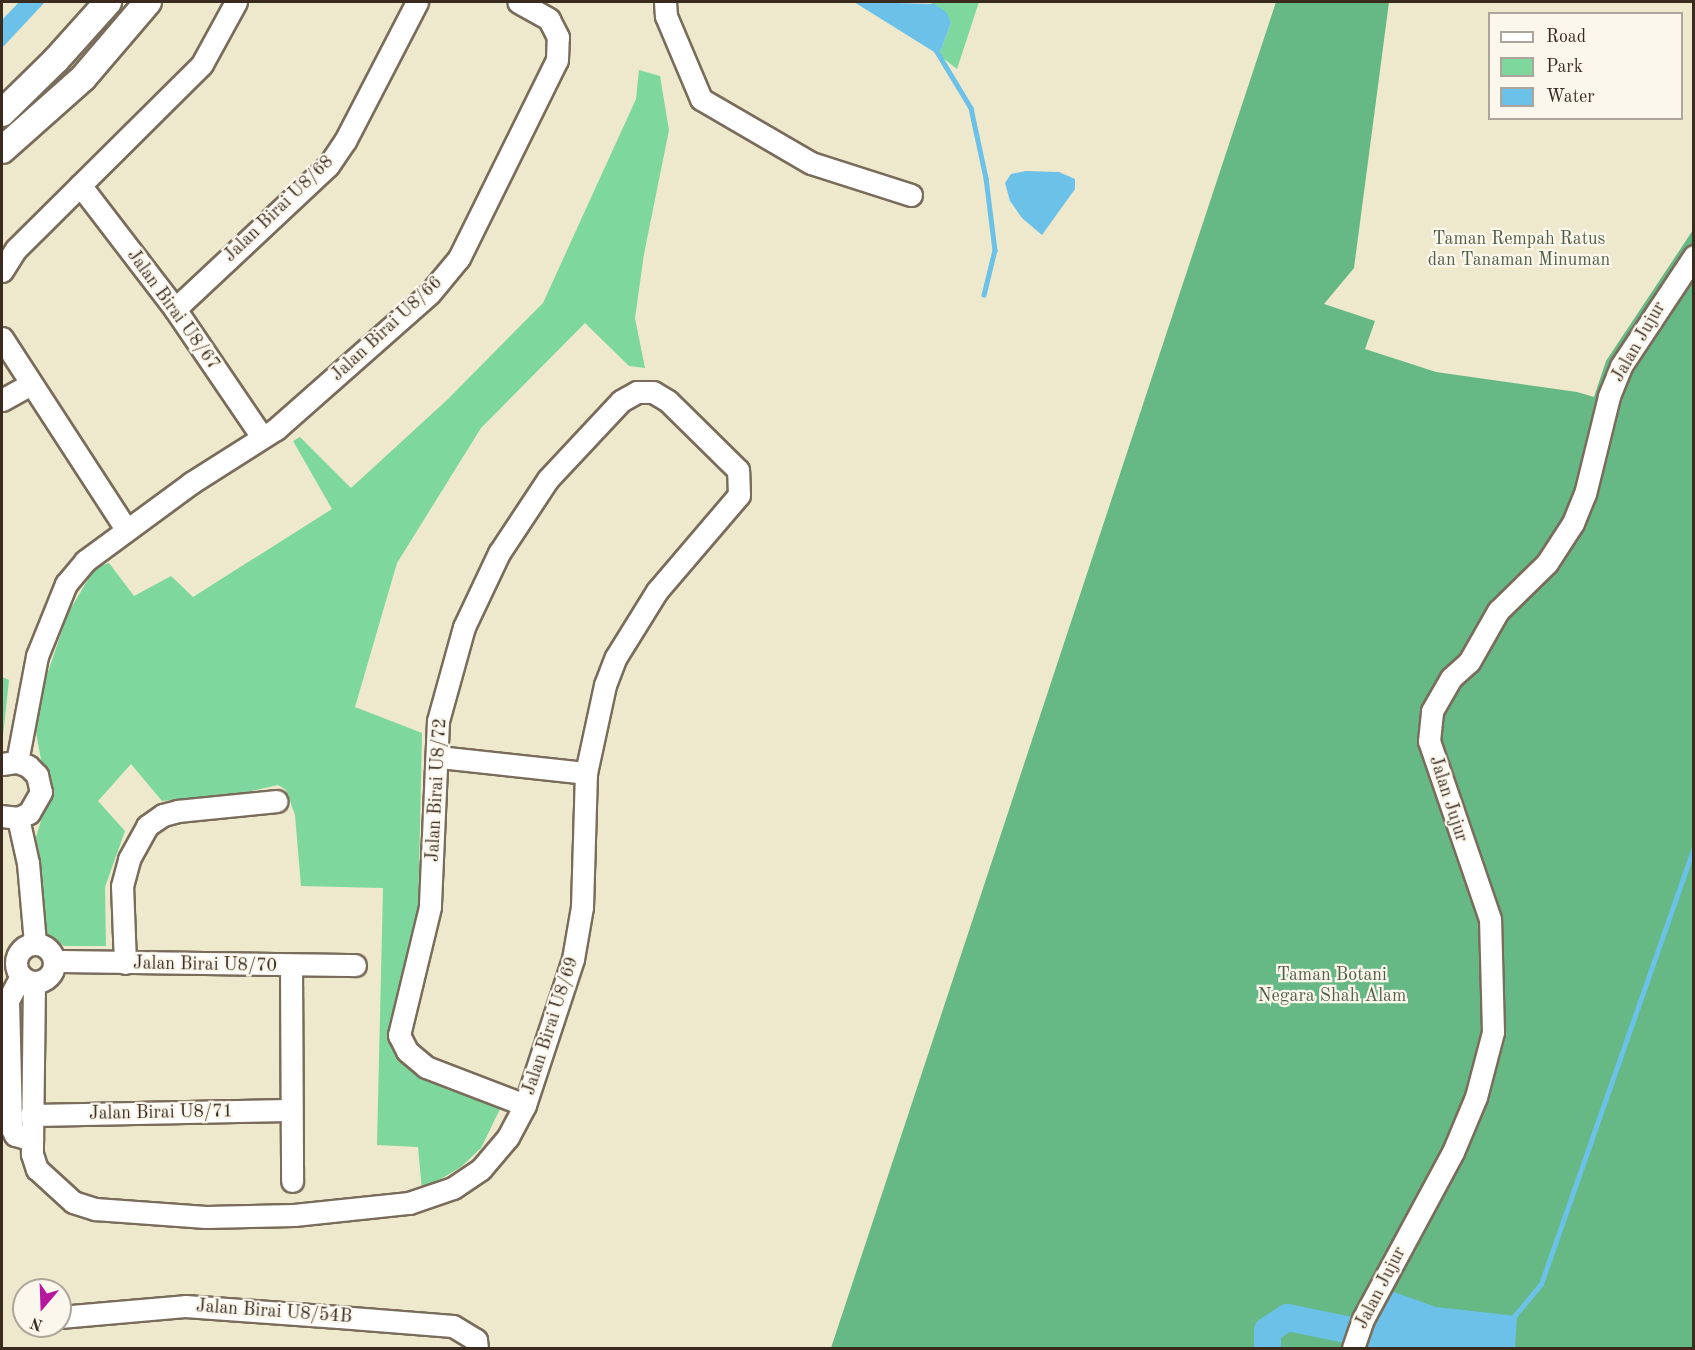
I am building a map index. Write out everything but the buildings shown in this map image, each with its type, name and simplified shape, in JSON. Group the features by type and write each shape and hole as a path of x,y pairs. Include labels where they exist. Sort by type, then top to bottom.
{"main road":[{"path":"2,113 56,60 108,2"},
{"path":"2,150 83,78 148,2"}],"street":[{"path":"2,271 16,249 202,64 236,2"},
{"name":"Jalan Birai U8/68","path":"175,309 328,166 345,141 417,2"},
{"name":"Jalan Birai U8/66","path":"9,763 37,656 55,606 66,584 85,561 126,529 262,437 430,292 467,245 560,47 549,20 518,2"},
{"path":"664,2 666,16 701,99 811,163 911,195"},
{"name":"Jalan Birai U8/67","path":"80,185 175,309 262,437"},
{"name":"Jalan Jujur","path":"1354,1347 1363,1319 1453,1152 1476,1097 1493,1032 1490,919 1429,741 1432,711 1451,678 1469,662 1498,611 1547,563 1573,523 1586,494 1609,396 1621,366 1694,256"},
{"path":"2,338 126,529"},
{"path":"2,400 31,384"},
{"name":"Jalan Birai U8/72","path":"525,1105 426,1067 407,1051 399,1035 430,907 439,757 438,721 464,627 499,553 548,479 621,401 637,392 661,396 702,433"},
{"name":"Jalan Birai U8/69","path":"18,969 32,1140 37,1169 68,1199 95,1209 206,1217 294,1215 390,1207 453,1188 496,1155 525,1105 561,1004 578,935 585,868 586,773 605,685 616,657 657,591 739,495 738,470 702,433"},
{"path":"439,757 586,773"},
{"path":"9,763 33,770 41,786 34,809 10,817 28,863 35,943"},
{"path":"125,963 122,886 129,859 147,826 163,815 178,811 276,801"},
{"path":"18,969 48,977 54,961 48,948 35,943 22,948 8,1000 11,1127 15,1135 32,1140"},
{"name":"Jalan Birai U8/70","path":"54,961 291,967 355,965"},
{"path":"291,967 292,1181"},
{"name":"Jalan Birai U8/71","path":"31,1115 291,1110"},
{"name":"Jalan Birai U8/54B","path":"72,1316 185,1305 453,1326 476,1340 477,1348"}],"green space":[{"path":"930,2 979,2 957,69 939,55 951,23"},
{"name":"Taman Botani Negara Shah Alam","path":"1276,2 1389,2 1354,268 1324,304 1375,321 1365,349 1436,372 1577,392 1594,397 1606,361 1693,230 1693,1348 831,1348"},
{"path":"639,70 660,76 669,130 644,254 635,318 645,368 629,366 585,323 481,428 397,563 355,707 422,733 418,919 391,1024 398,1056 409,1067 502,1105 481,1148 461,1167 422,1190 418,1147 377,1145 383,888 301,886 295,815 286,790 278,785 234,795 162,801 131,764 98,801 125,831 105,887 106,946 64,946 44,932 36,837 48,798 33,716 68,613 95,568 109,563 134,596 171,576 193,597 332,509 293,441 300,437 351,488 447,400 543,303 636,99"},
{"path":"2,677 9,680 2,745"}],"water":[{"path":"19,2 45,2 2,48 2,20"},
{"path":"854,2 935,4 947,13 951,23 939,55"},
{"path":"1026,171 1059,172 1075,179 1075,189 1042,235 1022,218 1010,201 1005,183 1011,174"},
{"path":"1391,1291 1436,1307 1517,1316 1515,1348 1365,1348 1376,1315"}],"waterway":[{"path":"936,50 971,108 986,178 995,250 984,295"},
{"path":"1512,1319 1541,1284 1694,848"},
{"path":"1267,1348 1267,1330 1287,1317 1370,1334 1388,1348"}],"park label":[{"name":"Taman Rempah Ratus dan Tanaman Minuman","path":"1519,250"}]}
